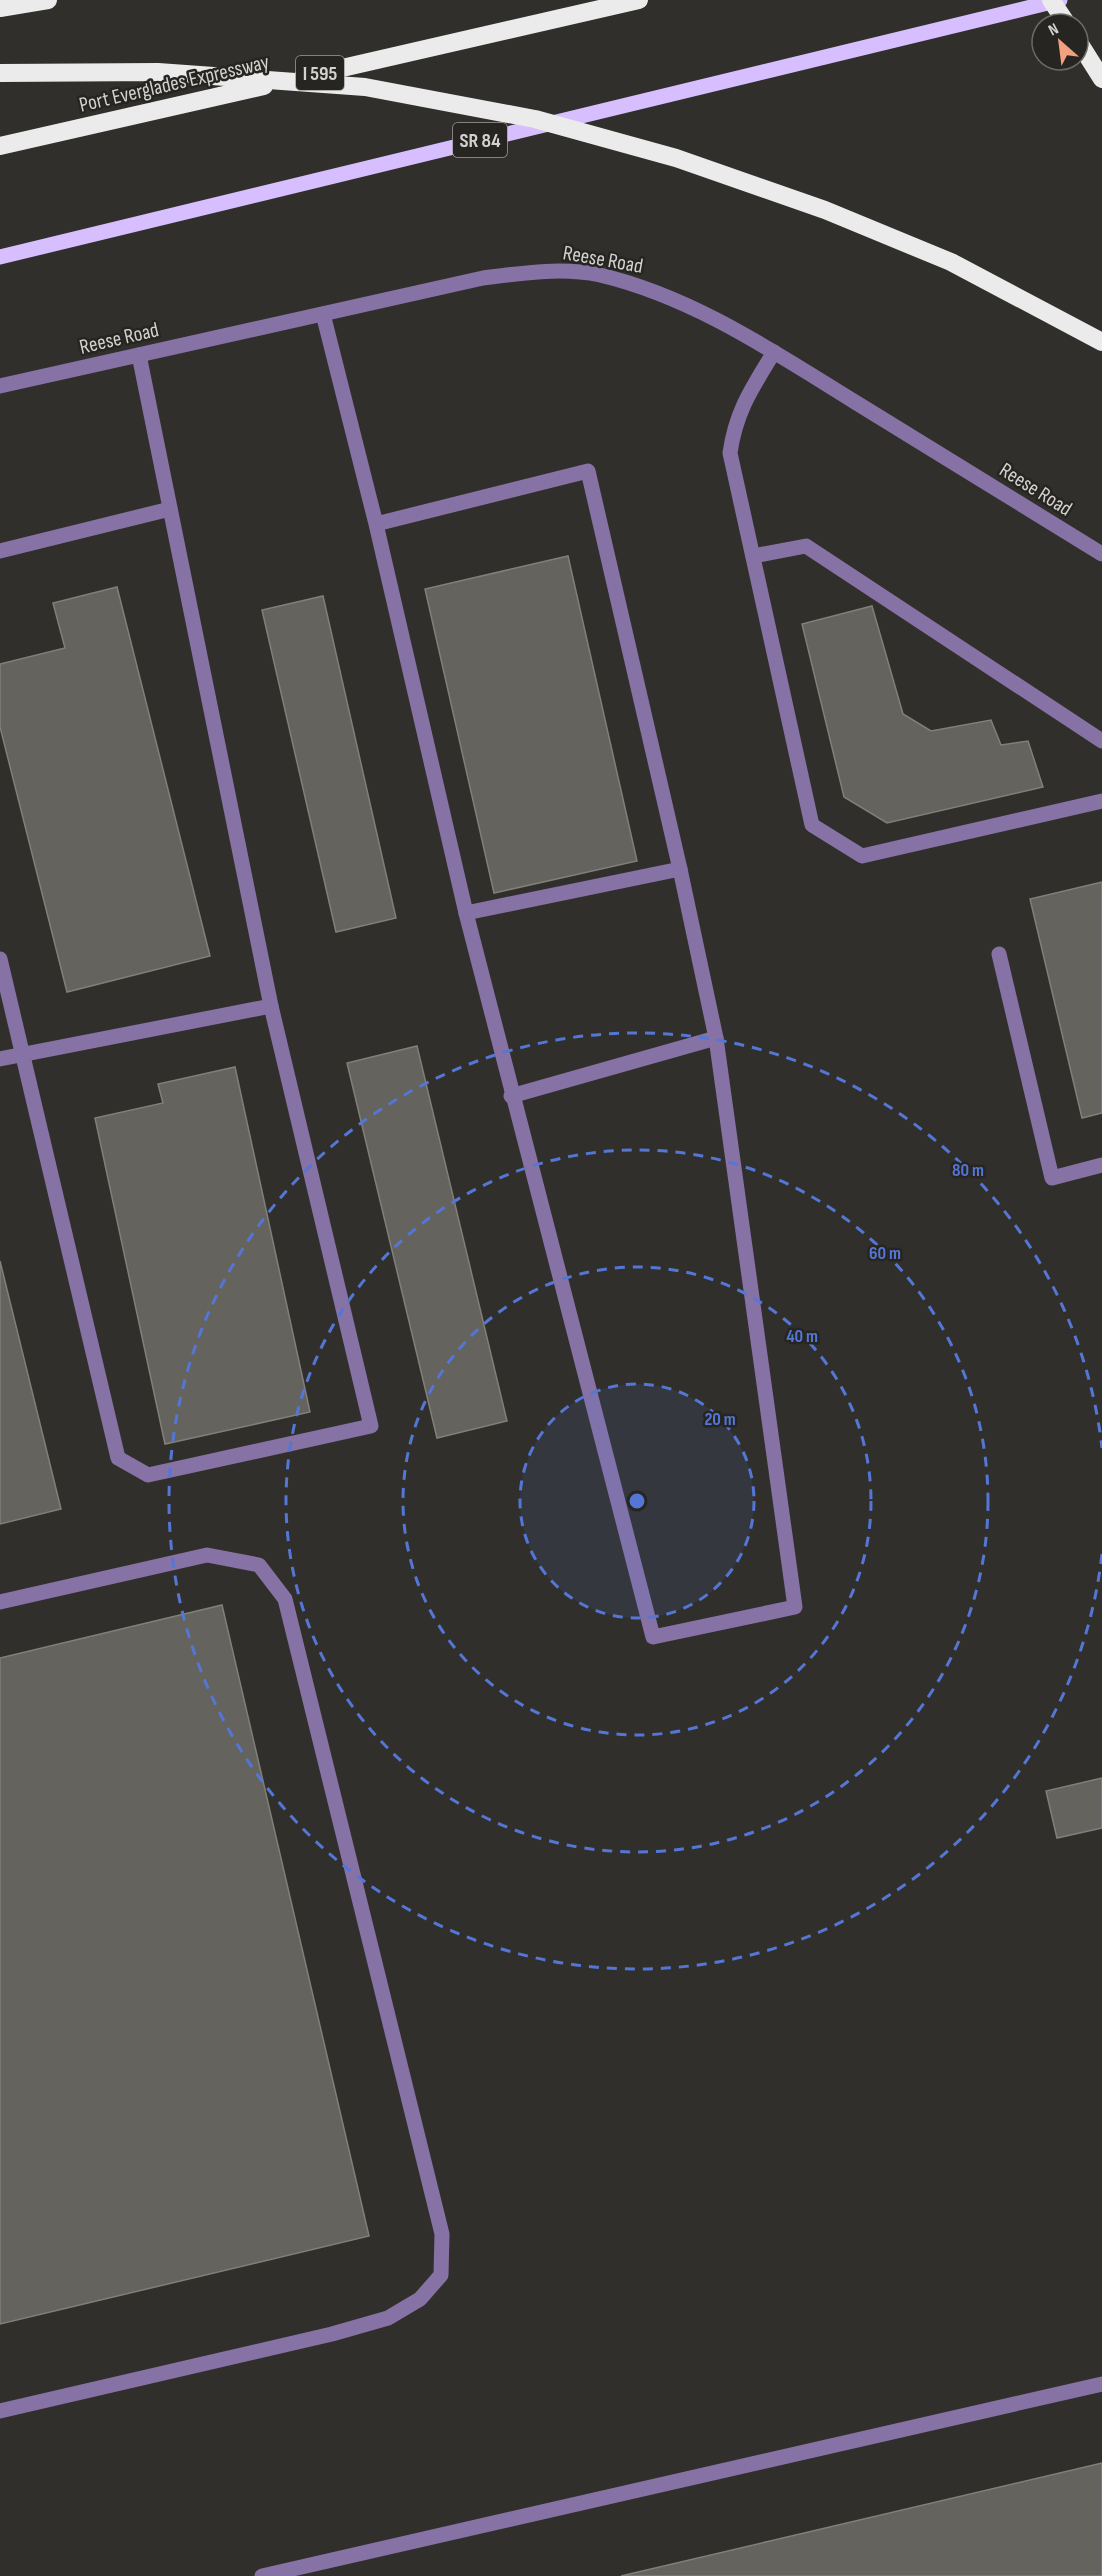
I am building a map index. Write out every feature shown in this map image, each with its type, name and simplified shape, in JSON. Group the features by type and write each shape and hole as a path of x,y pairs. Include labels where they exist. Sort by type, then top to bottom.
{"highway":[{"path":"0,8 48,0"},
{"name":"Port Everglades Expressway","path":"0,146 639,0"},
{"path":"1090,59 1102,79"},
{"path":"0,72 158,72 365,87 535,119 676,158 825,210 951,262 1102,342"}],"main road":[{"name":"SR 84","path":"0,256 1060,0"}],"street":[{"name":"Reese Road","path":"0,386 483,278 549,270 598,275 651,289 710,316 774,352 1102,554"},
{"path":"323,314 376,524 466,913 653,1637 795,1606 716,1038 680,868 588,471 376,524"},
{"path":"774,352 741,406 733,429 730,453 812,825 862,856 1102,801"},
{"path":"0,959 118,1458 148,1474 371,1426 271,1006 139,355"},
{"path":"0,551 170,509"},
{"path":"753,556 806,546 1102,741"},
{"path":"466,913 680,868"},
{"path":"999,954 1052,1178 1102,1165"},
{"path":"0,1059 271,1006"},
{"path":"512,1096 716,1038"},
{"path":"0,1602 207,1555 260,1565 285,1599 442,2234 441,2275 420,2299 388,2318 332,2334 0,2411"},
{"path":"262,2576 1102,2384"}],"building":[{"path":"568,556 637,861 494,893 425,589"},
{"path":"117,587 210,956 67,992 0,727 0,664 65,648 53,603"},
{"path":"323,596 396,918 336,932 262,610"},
{"path":"872,606 903,714 931,731 991,720 1001,745 1028,741 1043,787 887,823 844,797 802,624"},
{"path":"1102,882 1102,1113 1082,1118 1030,899"},
{"path":"417,1046 507,1421 437,1438 347,1063"},
{"path":"235,1067 310,1412 165,1444 95,1118 163,1103 158,1084"},
{"path":"0,1261 61,1509 0,1524"},
{"path":"222,1605 369,2236 0,2324 0,1658"},
{"path":"1102,1778 1102,1828 1057,1838 1046,1791"},
{"path":"1102,2463 1102,2576 621,2576"}]}
